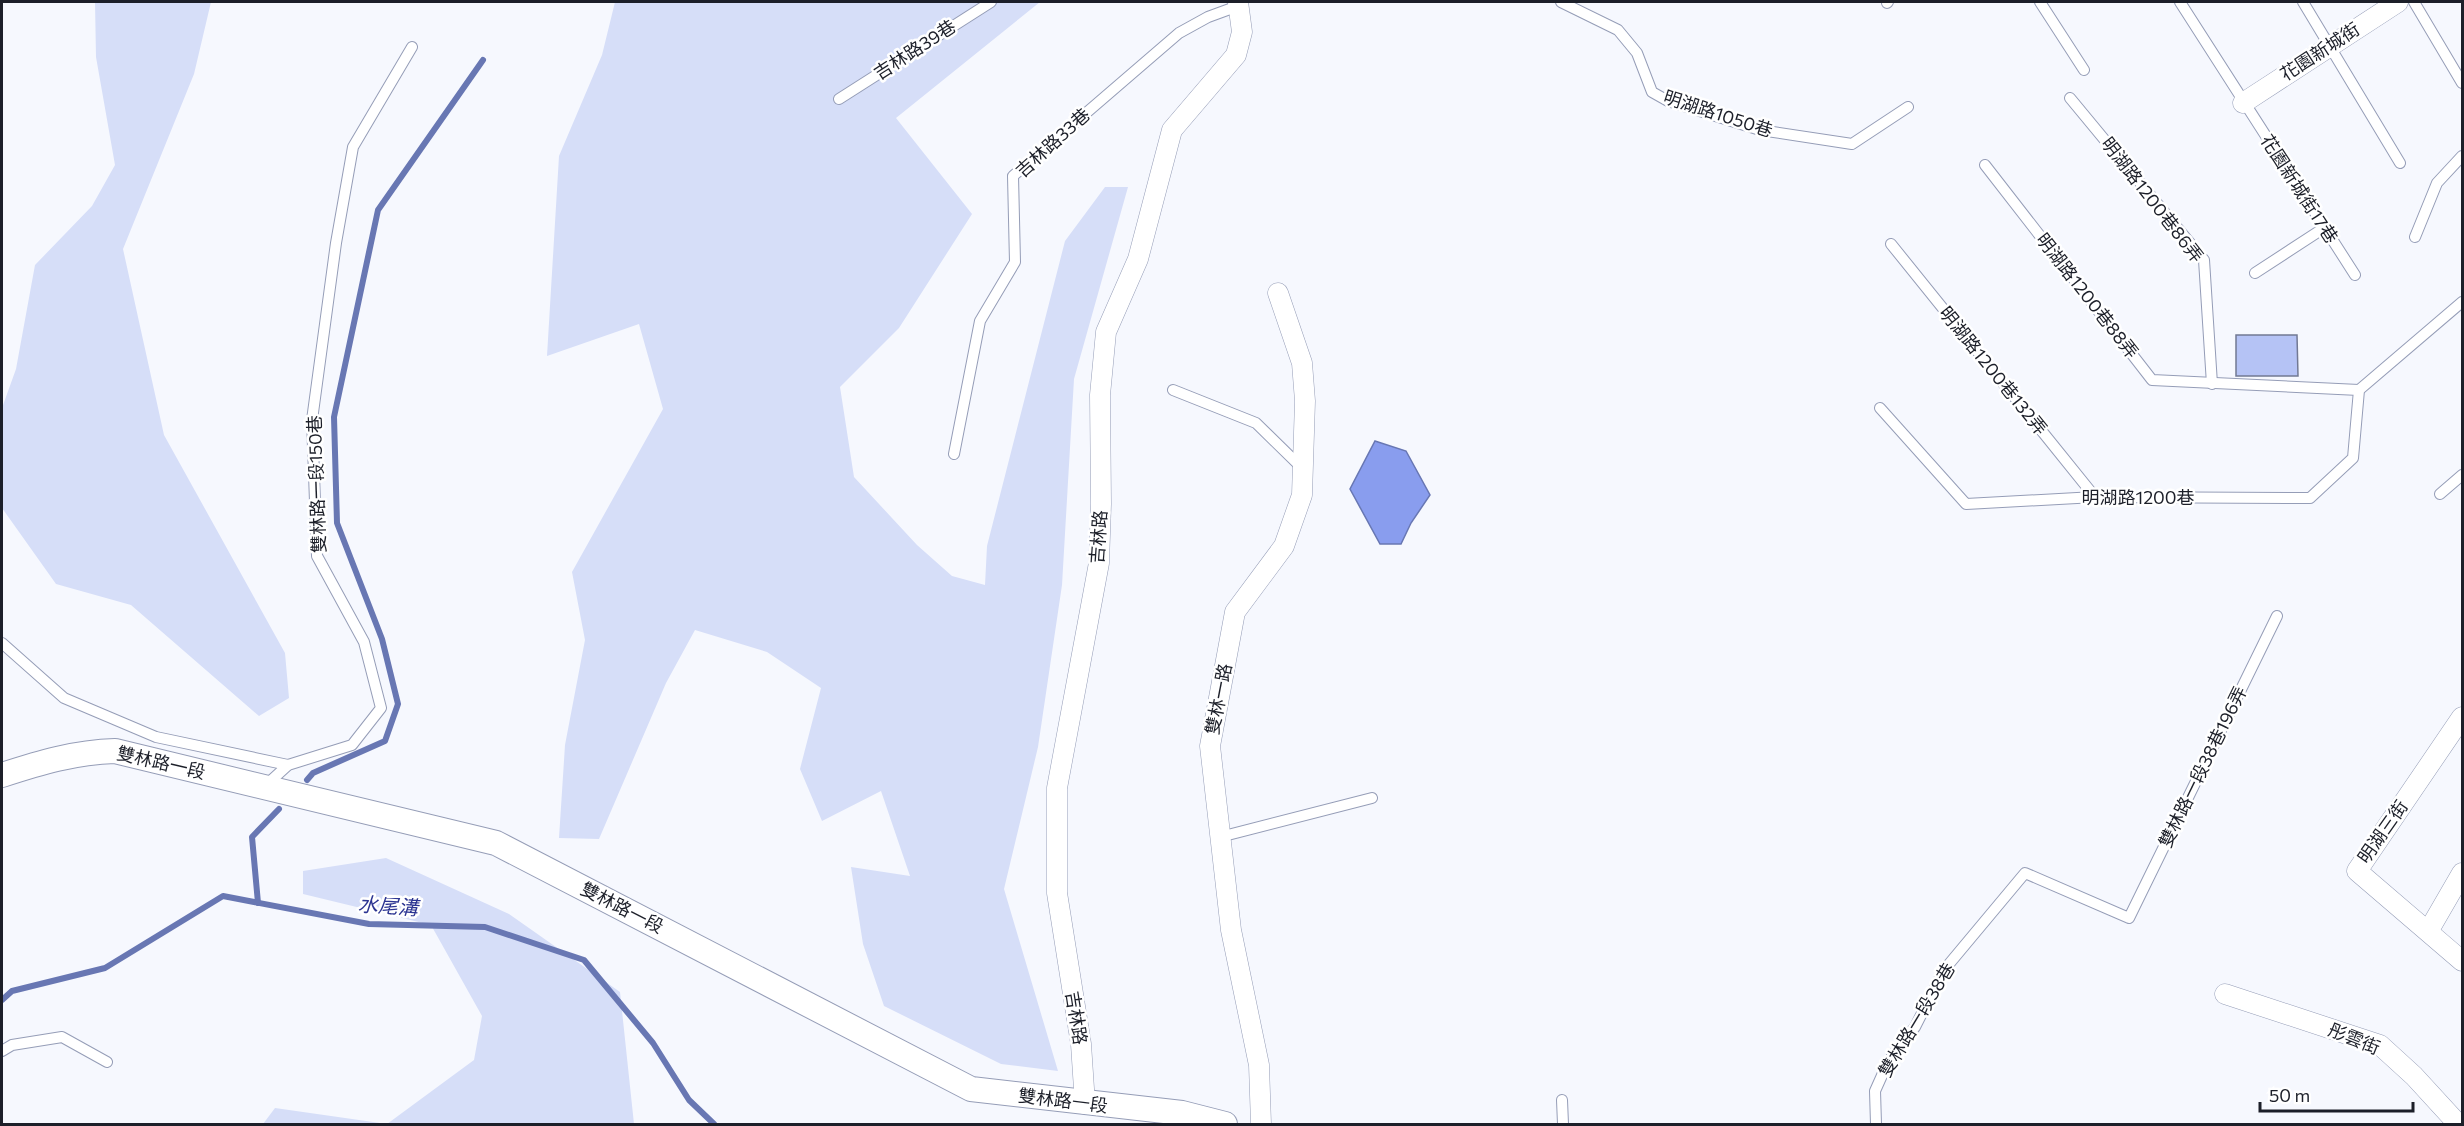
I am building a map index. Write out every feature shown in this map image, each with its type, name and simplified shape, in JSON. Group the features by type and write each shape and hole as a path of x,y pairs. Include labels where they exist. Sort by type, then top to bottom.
{"street":[{"name":"花園新城街","path":"2243,103 2398,2"},
{"name":"吉林路","path":"1085,1104 1081,1044 1058,893 1058,788 1099,563 1100,395 1106,332 1137,259 1172,130 1236,55 1242,32 1238,4"},
{"name":"雙林一路","path":"1261,1125 1259,1065 1231,930 1210,746 1235,612 1284,546 1302,495 1305,401 1302,363 1278,293"},
{"name":"明湖三街","path":"2463,717 2357,871 2463,961"},
{"name":"雙林路一段","path":"2,775 50,759 90,752 115,751 496,843 971,1089 1085,1104 1182,1113 1226,1125"},
{"path":"2429,930 2461,879"},
{"name":"彤雲街","path":"2225,994 2380,1045 2414,1076 2458,1125"}],"lane":[{"name":"吉林路39巷","path":"839,99 991,2"},
{"name":"明湖路1050巷","path":"1561,2 1618,30 1637,53 1652,92 1668,101 1760,130 1852,144 1908,107"},
{"path":"2040,2 2084,70"},
{"name":"花園新城街17巷","path":"2180,2 2355,275"},
{"path":"2303,2 2400,163"},
{"path":"2414,2 2463,83"},
{"name":"吉林路33巷","path":"954,454 980,321 1015,262 1013,176 1179,33 1238,4"},
{"name":"雙林路一段150巷","path":"264,787 288,765 352,745 381,708 364,642 317,556 312,420 336,243 354,147 412,47"},
{"name":"明湖路1200巷86弄","path":"2070,98 2204,260 2212,384"},
{"path":"2415,237 2437,183 2463,156"},
{"name":"明湖路1200巷88弄","path":"1985,165 2152,380 2212,384"},
{"path":"2255,273 2324,228"},
{"name":"明湖路1200巷132弄","path":"1890,244 2095,497"},
{"path":"2212,384 2359,390 2463,302"},
{"path":"1173,390 1256,423 1303,469"},
{"name":"明湖路1200巷","path":"1880,408 1966,504 2095,497 2310,498 2353,459 2359,390"},
{"path":"2440,494 2463,475"},
{"name":"雙林路一段38巷196弄","path":"2128,918 2277,616"},
{"path":"2,643 64,698 156,737 288,765"},
{"path":"1220,837 1372,798"},
{"name":"雙林路一段38巷","path":"1876,1125 1875,1091 1888,1062 1915,1027 1944,970 2025,873 2128,918"},
{"path":"2,1051 12,1045 62,1037 106,1062"},
{"path":"1562,1100 1563,1125"}],"shaded area":[{"path":"95,2 211,2 194,74 123,249 164,435 285,653 289,698 259,716 131,605 56,584 2,508 2,408 16,369 35,265 92,206 115,165 96,57"},
{"path":"615,2 1040,2 896,118 972,214 899,328 840,387 854,477 917,545 952,576 985,585 987,546 1065,241 1105,187 1128,187 1074,379 1062,585 1038,747 1004,889 1058,1071 1001,1064 884,1006 863,944 851,867 910,876 881,791 822,821 800,769 821,688 767,652 695,630 666,683 599,839 559,838 565,745 585,640 572,572 663,409 639,324 547,356 559,156 602,55"},
{"path":"386,858 509,914 620,992 634,1124 387,1124 474,1060 482,1016 431,925 303,894 303,871"},
{"path":"275,1108 387,1124 263,1124"}],"water":[{"path":"1375,441 1406,451 1430,495 1411,523 1401,544 1380,544 1350,489"}],"building":[{"path":"2236,335 2297,335 2298,376 2236,376"}],"waterway":[{"path":"307,780 313,773 385,741 398,704 382,639 337,523 334,417 378,210 483,60"},
{"path":"258,903 252,837 279,809"},
{"name":"水尾溝","path":"2,1000 12,991 105,968 223,896 369,924 485,927 584,960 653,1043 689,1100 714,1124"}]}
